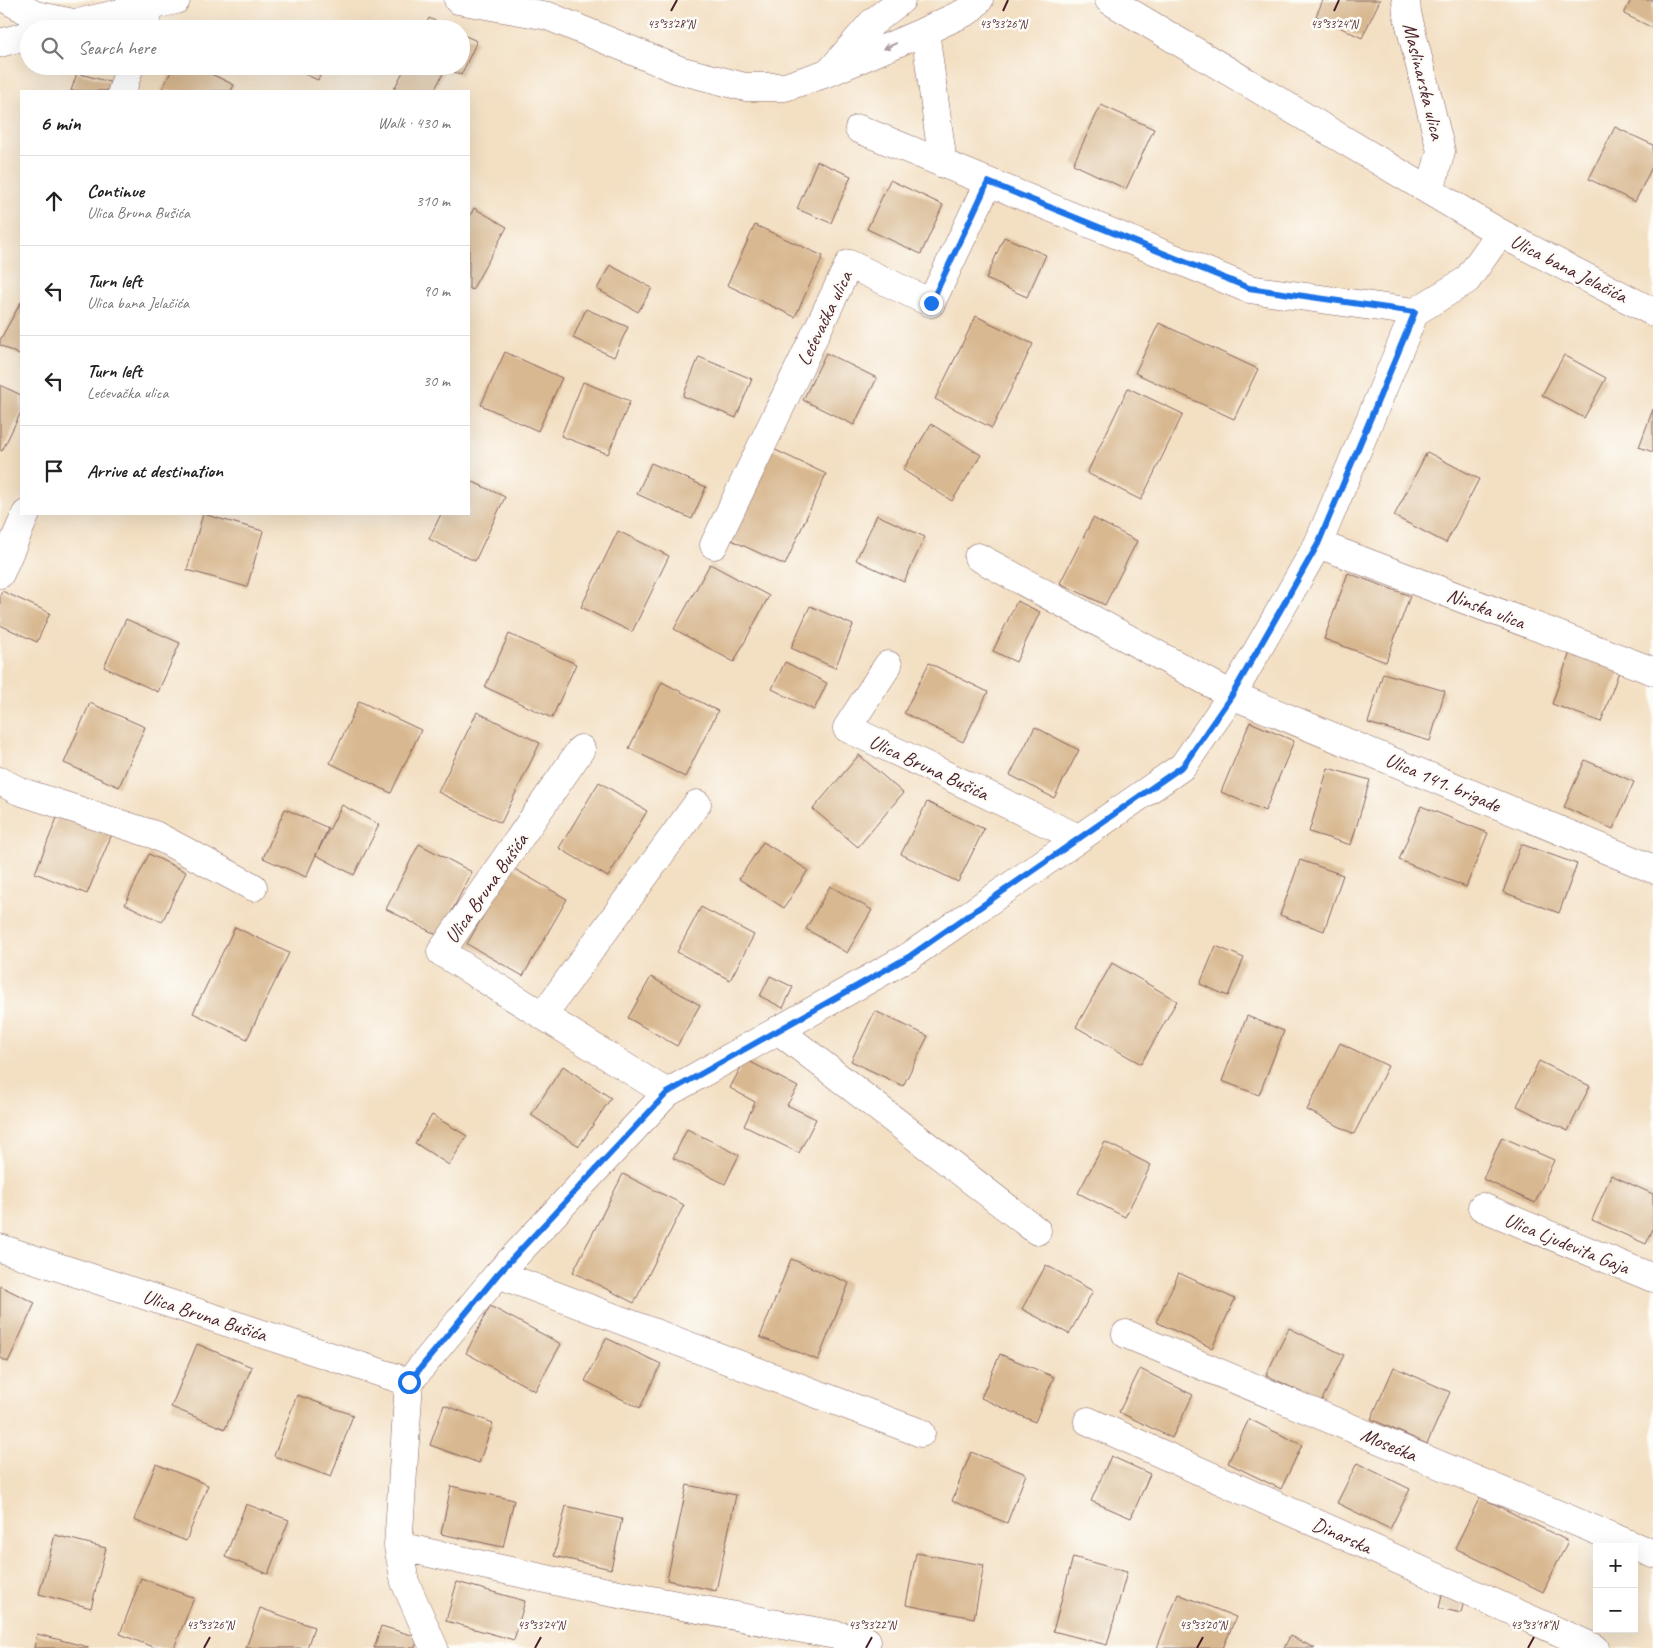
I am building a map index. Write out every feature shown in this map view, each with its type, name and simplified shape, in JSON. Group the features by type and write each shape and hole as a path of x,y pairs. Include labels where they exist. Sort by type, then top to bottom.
{"street":[{"path":"8,0 48,20"},
{"path":"458,0 548,16 678,70 746,86 785,87 830,72 925,31 968,11 979,0"},
{"path":"830,72 875,11 901,0"},
{"path":"1109,0 1500,233"},
{"name":"Maslinarska ulica","path":"1406,0 1407,13 1441,151 1430,191"},
{"path":"103,20 157,12"},
{"path":"925,31 943,164"},
{"path":"0,43 20,37"},
{"path":"122,90 127,75"},
{"path":"434,1648 405,1582 398,1546 409,1382 498,1274 667,1093 910,956 1183,766 1232,695 1318,544 1415,312 1249,288 859,129"},
{"name":"Lećevačka ulica","path":"714,545 849,264 931,303 988,182"},
{"name":"Ulica bana Jelačića","path":"1415,312 1466,280 1500,233 1653,312"},
{"path":"0,574 26,515"},
{"name":"Ninska ulica","path":"1318,544 1653,671"},
{"path":"978,557 1232,695"},
{"name":"Ulica Bruna Bušića","path":"888,665 847,728 1078,838"},
{"name":"Ulica 141. brigade","path":"1232,695 1653,869"},
{"name":"Ulica Bruna Bušića","path":"581,749 441,952 667,1093"},
{"path":"0,781 19,791 155,835 253,887"},
{"path":"543,1015 697,804"},
{"path":"778,1030 1037,1231"},
{"name":"Ulica Ljudevita Gaja","path":"1482,1208 1653,1278"},
{"name":"Ulica Bruna Bušića","path":"0,1248 409,1382"},
{"path":"498,1274 921,1433"},
{"name":"Mosećka","path":"1126,1334 1653,1554"},
{"name":"Dinarska","path":"1088,1421 1595,1648"},
{"path":"398,1546 582,1587 867,1642"}],"building":[{"path":"1323,0 1380,0 1362,38 1316,16"},
{"path":"1631,0 1653,0 1653,28 1624,14"},
{"path":"470,38 477,41 470,56"},
{"path":"76,75 84,75 113,83 111,90 71,90"},
{"path":"169,75 213,75 234,85 232,90 162,90"},
{"path":"307,75 320,75 318,80"},
{"path":"401,75 442,75 435,90 394,90"},
{"path":"1101,105 1154,129 1126,189 1073,164"},
{"path":"1615,127 1653,145 1653,165 1635,202 1589,179"},
{"path":"817,161 851,176 831,223 797,209"},
{"path":"890,180 943,205 921,254 867,229"},
{"path":"474,208 507,227 472,290 470,289 470,216"},
{"path":"755,225 823,256 795,317 727,285"},
{"path":"1004,237 1046,255 1027,297 986,279"},
{"path":"610,265 652,288 638,312 597,289"},
{"path":"20,304 20,355 0,345 0,340"},
{"path":"586,309 628,327 614,357 573,338"},
{"path":"976,316 1033,344 992,428 935,399"},
{"path":"1159,323 1258,369 1234,419 1135,373"},
{"path":"505,352 562,378 538,431 481,405"},
{"path":"826,353 877,378 854,425 803,400"},
{"path":"1564,355 1606,378 1584,418 1542,395"},
{"path":"699,357 752,379 736,418 683,396"},
{"path":"583,382 630,401 608,454 561,436"},
{"path":"0,385 20,395 20,414 2,451 0,450"},
{"path":"1128,388 1183,414 1141,500 1087,473"},
{"path":"1653,409 1653,452 1639,447"},
{"path":"931,424 981,455 952,501 903,470"},
{"path":"771,448 826,474 785,565 729,539"},
{"path":"1427,452 1479,479 1446,543 1394,516"},
{"path":"651,463 706,487 692,519 637,494"},
{"path":"470,480 505,497 475,561 429,539 441,515 470,515"},
{"path":"203,515 263,531 247,587 187,570"},
{"path":"877,515 925,537 904,582 856,560"},
{"path":"1093,518 1137,541 1105,605 1060,583"},
{"path":"618,531 669,556 632,632 581,607"},
{"path":"710,564 769,596 734,662 674,629"},
{"path":"1348,573 1410,596 1386,662 1324,639"},
{"path":"2,591 50,613 37,642 0,625 0,596"},
{"path":"1017,601 1040,612 1016,662 993,651"},
{"path":"810,606 853,625 835,668 791,648"},
{"path":"126,619 180,643 158,692 104,667"},
{"path":"509,634 576,664 552,718 485,687"},
{"path":"1571,649 1621,666 1601,722 1552,704"},
{"path":"785,662 827,683 814,710 772,689"},
{"path":"929,663 988,692 963,742 904,713"},
{"path":"1383,673 1445,691 1430,741 1368,723"},
{"path":"662,682 718,711 685,777 629,748"},
{"path":"359,701 421,730 391,793 330,763"},
{"path":"90,703 145,727 119,787 64,763"},
{"path":"477,712 540,743 501,823 438,792"},
{"path":"1250,722 1294,741 1265,811 1221,792"},
{"path":"1035,727 1079,750 1054,798 1010,775"},
{"path":"859,755 903,793 858,847 813,809"},
{"path":"1585,760 1634,782 1613,829 1564,807"},
{"path":"1328,768 1370,780 1351,845 1309,832"},
{"path":"599,782 647,811 608,877 559,848"},
{"path":"927,802 984,829 958,882 901,854"},
{"path":"342,805 379,825 354,875 316,855"},
{"path":"1421,806 1488,833 1466,887 1399,860"},
{"path":"285,809 328,828 306,877 263,858"},
{"path":"59,813 112,834 87,894 35,873"},
{"path":"763,842 808,870 784,908 739,879"},
{"path":"419,844 472,872 439,936 386,909"},
{"path":"1521,844 1577,864 1559,913 1503,892"},
{"path":"149,854 186,872 162,922 125,904"},
{"path":"1300,860 1343,875 1324,931 1280,915"},
{"path":"511,867 567,899 523,976 467,944"},
{"path":"830,886 872,910 847,953 806,929"},
{"path":"701,907 754,935 730,980 677,952"},
{"path":"235,927 289,953 247,1039 193,1013"},
{"path":"1216,946 1244,958 1228,996 1200,984"},
{"path":"1112,963 1177,1001 1141,1064 1076,1027"},
{"path":"770,976 793,987 783,1008 760,996"},
{"path":"651,977 700,1005 677,1046 628,1018"},
{"path":"875,1011 928,1036 903,1086 851,1061"},
{"path":"1247,1016 1284,1031 1259,1095 1222,1081"},
{"path":"1340,1043 1388,1066 1354,1134 1307,1110"},
{"path":"745,1059 798,1087 787,1105 816,1119 799,1153 744,1126 755,1102 730,1088"},
{"path":"1539,1061 1590,1086 1568,1131 1517,1106"},
{"path":"563,1066 611,1098 579,1146 531,1115"},
{"path":"432,1115 467,1136 449,1165 415,1143"},
{"path":"687,1129 739,1155 725,1184 673,1158"},
{"path":"1502,1137 1554,1160 1535,1203 1483,1179"},
{"path":"1105,1142 1151,1165 1125,1217 1078,1193"},
{"path":"623,1174 684,1205 634,1303 573,1272"},
{"path":"1611,1175 1653,1194 1653,1229 1646,1244 1592,1220"},
{"path":"791,1259 849,1283 818,1360 760,1337"},
{"path":"1046,1265 1093,1291 1069,1334 1022,1309"},
{"path":"1179,1273 1235,1299 1212,1348 1156,1322"},
{"path":"0,1286 35,1303 8,1362 0,1358"},
{"path":"490,1306 561,1344 535,1391 466,1353"},
{"path":"1289,1328 1344,1355 1321,1402 1266,1375"},
{"path":"606,1338 661,1364 640,1408 585,1381"},
{"path":"197,1344 252,1367 225,1429 171,1407"},
{"path":"1000,1354 1054,1377 1035,1422 981,1398"},
{"path":"1394,1367 1450,1392 1427,1444 1371,1419"},
{"path":"1140,1369 1193,1395 1172,1438 1119,1412"},
{"path":"297,1395 353,1415 331,1477 274,1456"},
{"path":"444,1405 493,1423 479,1463 430,1445"},
{"path":"1249,1419 1302,1445 1281,1489 1228,1463"},
{"path":"971,1452 1026,1474 1007,1523 952,1501"},
{"path":"1111,1456 1150,1474 1131,1518 1091,1501"},
{"path":"1357,1463 1410,1489 1390,1529 1337,1503"},
{"path":"156,1464 208,1485 186,1541 134,1520"},
{"path":"687,1485 736,1495 716,1591 667,1580"},
{"path":"451,1486 514,1500 503,1547 441,1534"},
{"path":"1480,1497 1568,1541 1543,1592 1455,1548"},
{"path":"246,1504 289,1520 268,1574 225,1557"},
{"path":"566,1506 622,1519 611,1569 554,1556"},
{"path":"55,1535 106,1548 91,1608 39,1594"},
{"path":"916,1553 984,1565 974,1618 906,1605"},
{"path":"1073,1557 1127,1572 1107,1645 1053,1631"},
{"path":"141,1578 194,1598 174,1648 155,1648 120,1634"},
{"path":"457,1582 525,1601 514,1640 446,1621"},
{"path":"1444,1587 1466,1592 1461,1613 1439,1608"},
{"path":"1178,1594 1236,1617 1223,1648 1157,1648"},
{"path":"260,1608 314,1627 307,1648 246,1648"},
{"path":"381,1626 418,1637 415,1648 374,1648"},
{"path":"37,1634 88,1647 88,1648 34,1648"},
{"path":"1290,1636 1315,1648 1284,1648"}],"route":[{"path":"409,1382 498,1274 667,1093 910,956 1183,766 1232,695 1318,544 1415,312 1249,288 988,182 931,303"}]}
